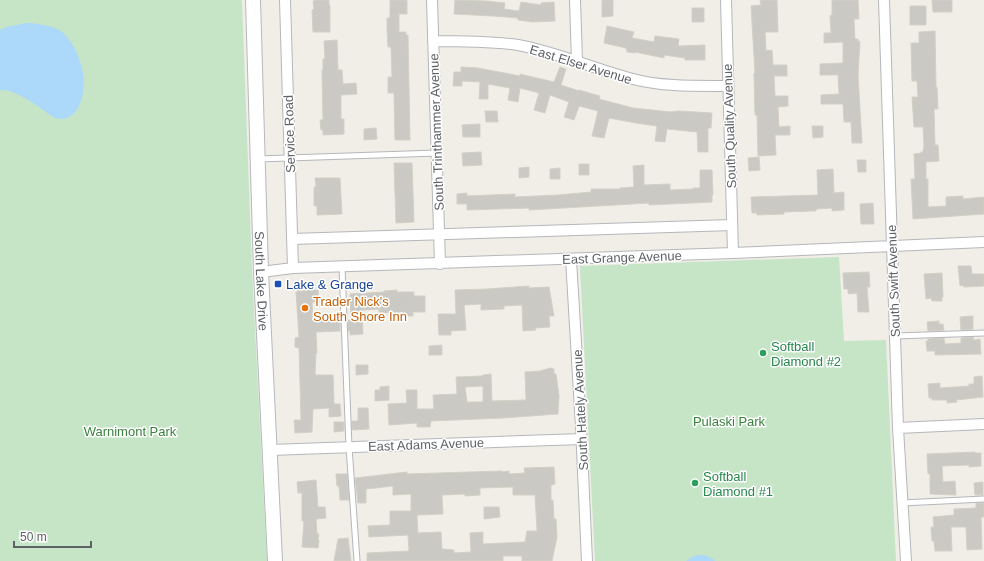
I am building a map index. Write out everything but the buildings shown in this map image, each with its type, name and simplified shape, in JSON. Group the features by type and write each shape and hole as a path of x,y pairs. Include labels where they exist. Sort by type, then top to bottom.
{"main road":[{"name":"South Lake Drive","path":"253,0 261,272 275,561"}],"street":[{"name":"Service Road","path":"285,0 293,268"},
{"name":"South Trinthammer Avenue","path":"432,0 440,264"},
{"path":"575,0 577,61"},
{"name":"South Quality Avenue","path":"726,0 733,253"},
{"name":"South Swift Avenue","path":"884,0 898,428 906,561"},
{"name":"East Elser Avenue","path":"433,41 481,42 518,45 648,83 693,86 728,86"},
{"path":"292,239 732,225"},
{"name":"East Grange Avenue","path":"261,272 293,268 733,253 984,242"},
{"name":"South Hately Avenue","path":"571,259 582,439 587,561"},
{"path":"898,428 984,424"},
{"name":"East Adams Avenue","path":"270,450 582,439"}],"lane":[{"path":"258,159 437,153"},
{"path":"342,267 349,447 357,561"},
{"path":"895,336 984,333"},
{"path":"902,502 984,499"}],"green space":[{"name":"Warnimont Park","path":"0,0 242,0 252,271 267,561 0,561"},
{"name":"Pulaski Park","path":"839,257 844,341 886,340 896,561 595,561 580,266"}],"water":[{"path":"26,23 44,25 61,31 71,42 80,60 84,80 80,105 76,112 63,119 56,118 19,95 10,91 0,90 0,30"},
{"path":"698,555 707,556 715,561 686,561"}],"place":[{"name":"Lake & Grange","path":"278,284"},
{"name":"Trader Nick's South Shore Inn","path":"305,308"},
{"name":"Softball Diamond #2","path":"763,353"},
{"name":"Softball Diamond #1","path":"695,483"}]}
